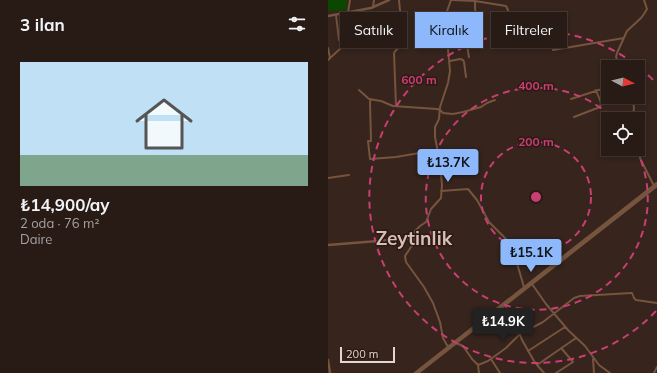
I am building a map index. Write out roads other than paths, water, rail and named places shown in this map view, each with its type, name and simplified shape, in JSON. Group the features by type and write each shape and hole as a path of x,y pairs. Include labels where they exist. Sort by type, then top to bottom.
{"street":[{"path":"350,0 348,12 373,8 388,0"},
{"path":"373,8 374,0"},
{"path":"396,106 394,53 395,50 402,46 403,41 399,0"},
{"path":"447,12 452,0 475,0 506,6 508,12"},
{"path":"475,0 475,12"},
{"path":"617,60 616,57 627,31 641,18 647,9 644,0"},
{"path":"328,16 340,14"},
{"path":"336,15 339,40"},
{"path":"553,50 624,38"},
{"path":"328,48 329,59"},
{"path":"329,59 341,48"},
{"path":"448,347 443,338 440,322 433,303 424,287 406,262 405,256 413,244 415,231 426,222 431,209 441,198 440,163 435,137 435,127 439,120 440,110 448,83 450,71 449,48"},
{"path":"468,48 469,56"},
{"path":"450,61 460,59 463,61 466,77"},
{"path":"571,98 601,89"},
{"path":"359,90 369,99 396,106 432,108 440,110 443,113 453,114 481,107 494,100"},
{"path":"574,117 600,107 601,103 596,90"},
{"path":"371,99 371,141 368,141 370,159 400,157 437,150"},
{"path":"418,373 656,185 640,156"},
{"path":"328,178 349,175"},
{"path":"441,191 468,189 477,200 489,222 506,239 513,250 524,287"},
{"path":"328,245 415,238"},
{"path":"415,373 448,347 456,343 524,287 531,283"},
{"path":"531,283 565,327 585,346 599,365 610,373"},
{"path":"478,365 491,359 506,348 520,334 543,322 574,298 580,296 631,292 636,300 657,303"},
{"path":"505,305 509,315 516,324 528,351 544,373"},
{"path":"528,351 565,327"},
{"path":"537,365 576,338"},
{"path":"456,343 463,346 478,365 479,373"},
{"path":"556,373 573,362 562,349"},
{"path":"593,357 594,373"},
{"path":"491,359 500,373"},
{"path":"328,360 330,373"},
{"path":"654,373 657,367"}],"district":[{"name":"Zeytinlik","path":"414,238"}]}
